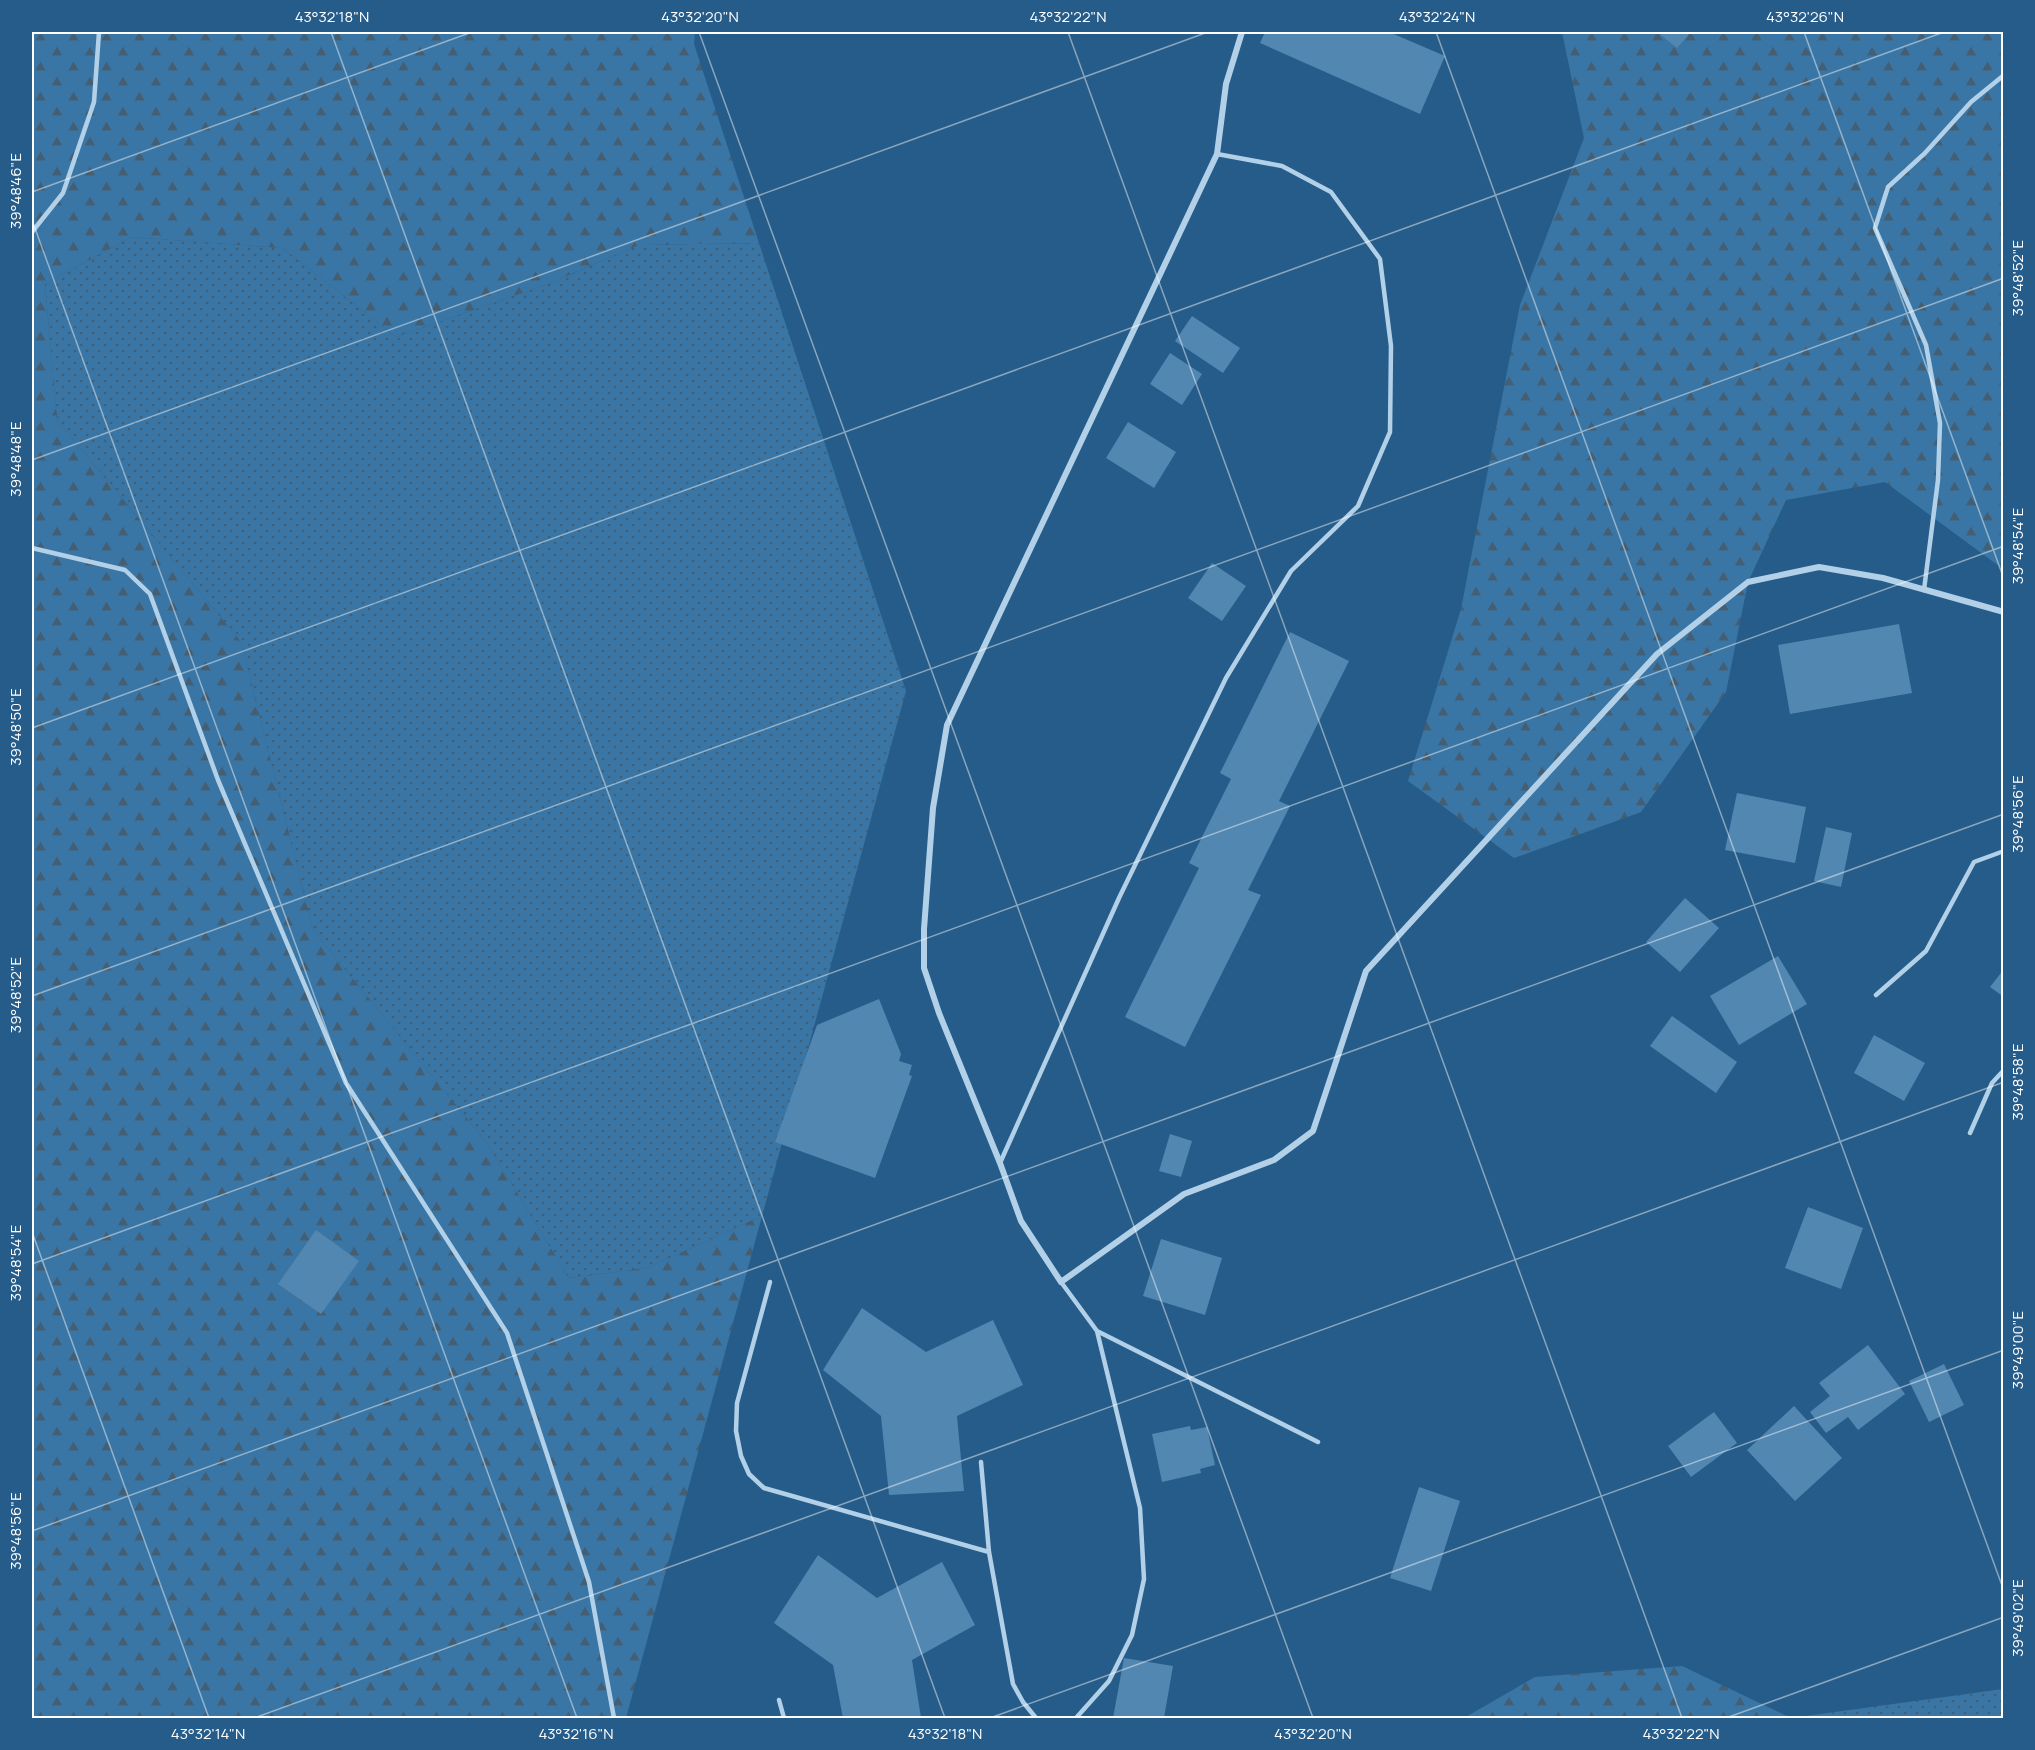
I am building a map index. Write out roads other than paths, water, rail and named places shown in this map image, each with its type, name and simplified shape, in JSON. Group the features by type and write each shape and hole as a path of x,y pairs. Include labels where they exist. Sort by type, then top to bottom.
{"street":[{"path":"1242,32 1226,84 1217,154 947,725 933,808 924,929 924,968 939,1013 1000,1162 1021,1221 1061,1282 1184,1194 1274,1160 1312,1131 1366,971 1657,654 1748,582 1819,567 1883,578 2004,612"}],"lane":[{"path":"32,232 63,194 91,112 94,102 99,32"},
{"path":"1924,590 1938,480 1940,423 1926,345 1875,228 1888,187 1925,153 1971,102 2004,75"},
{"path":"1000,1162 1119,898 1226,678 1291,571 1358,506 1390,432 1391,346 1380,259 1331,192 1282,166 1217,154"},
{"path":"32,548 125,570 150,594 218,780 346,1083 507,1333 589,1582 614,1719"},
{"path":"1876,995 1926,951 1974,862 2004,851"},
{"path":"1970,1133 1992,1083 2004,1070"},
{"path":"770,1282 737,1403 736,1431 741,1456 749,1474 764,1488 989,1552"},
{"path":"1061,1282 1097,1331 1140,1508 1144,1579 1132,1635 1109,1682 1076,1719"},
{"path":"1097,1331 1318,1442"},
{"path":"981,1462 989,1552 1013,1684 1036,1719"},
{"path":"779,1700 784,1719"}]}
